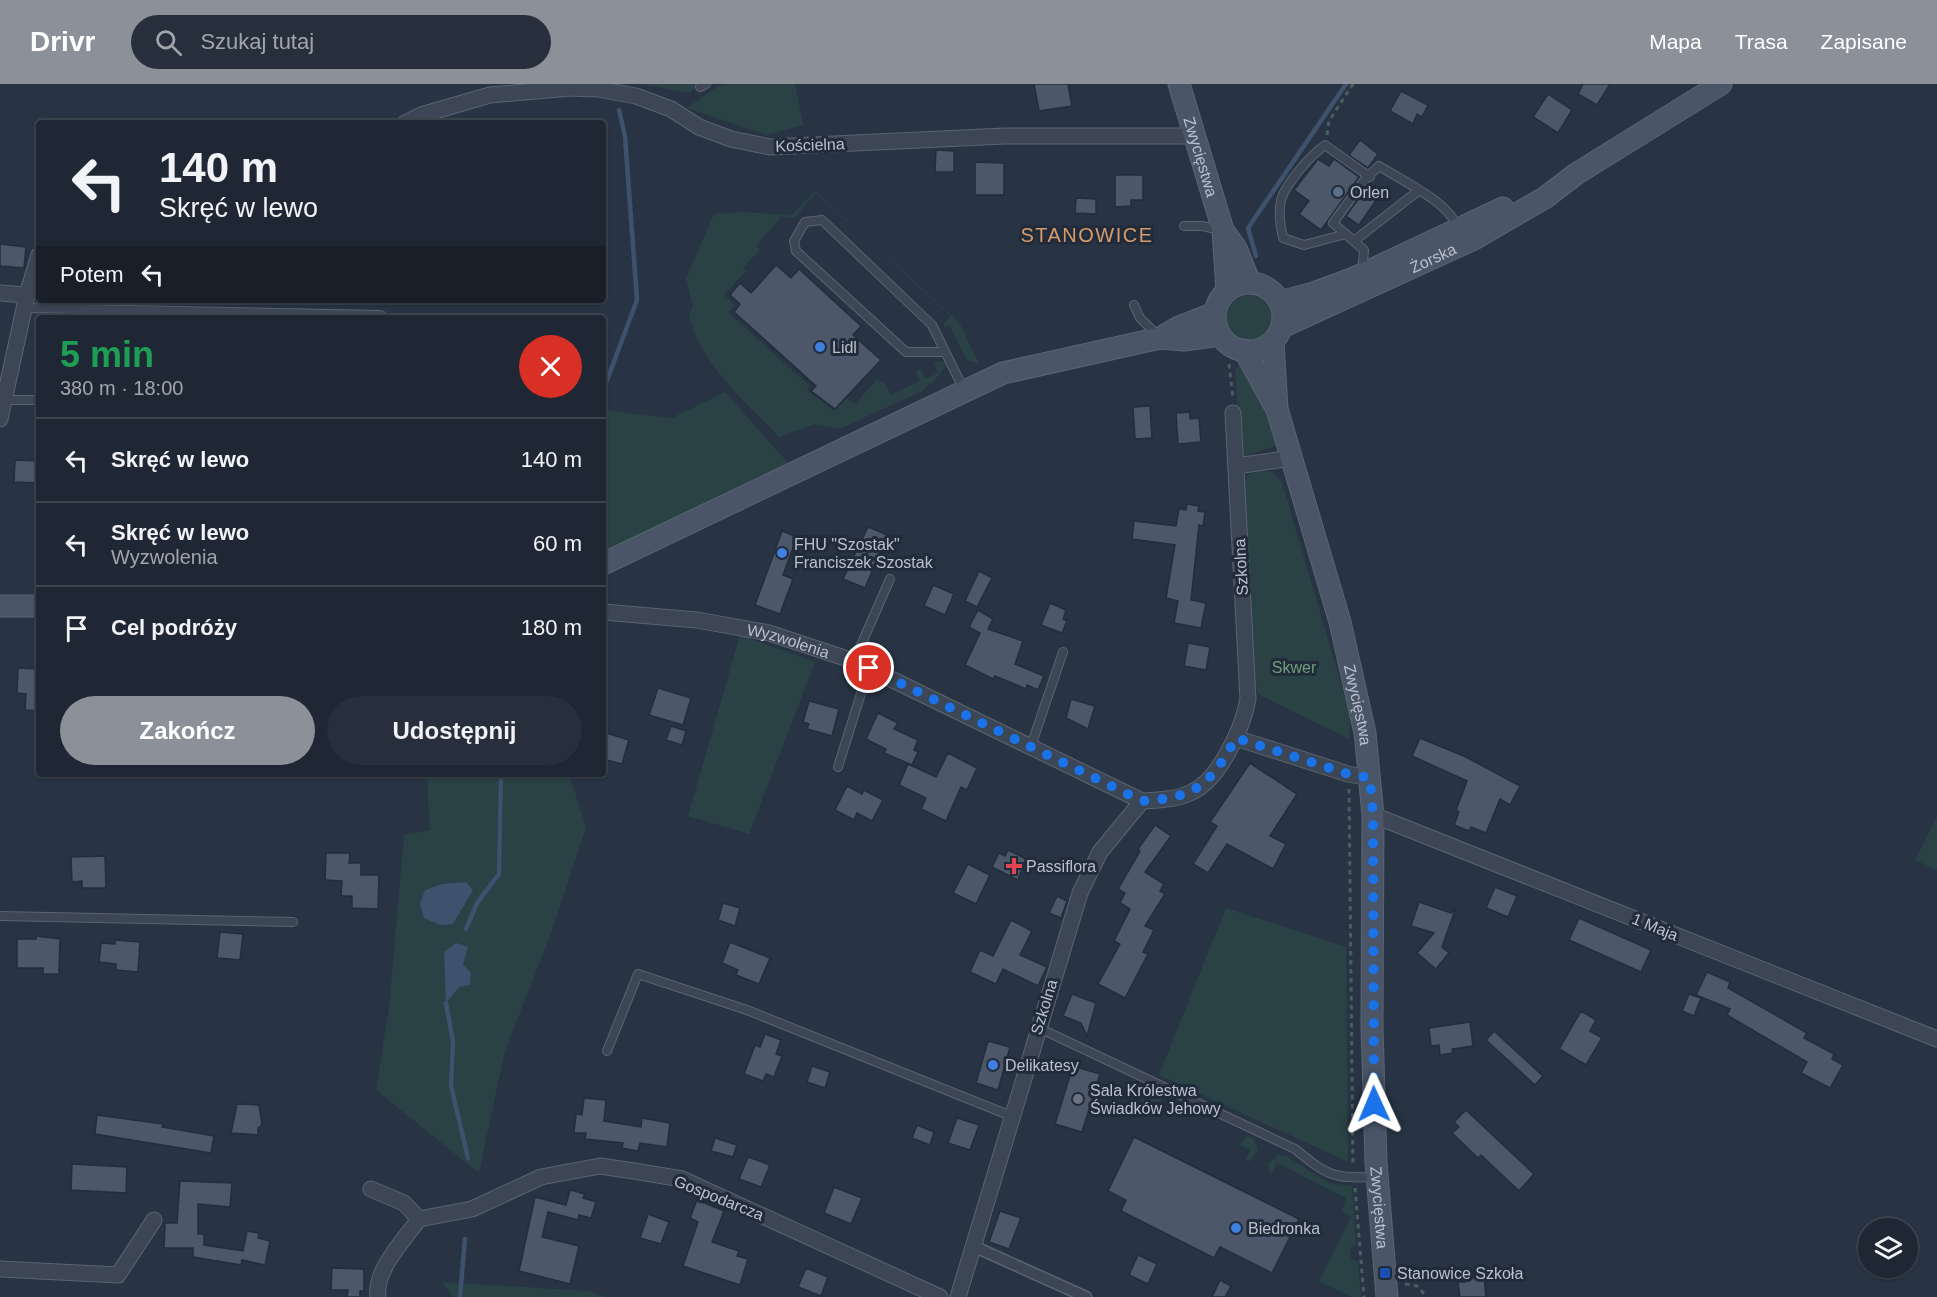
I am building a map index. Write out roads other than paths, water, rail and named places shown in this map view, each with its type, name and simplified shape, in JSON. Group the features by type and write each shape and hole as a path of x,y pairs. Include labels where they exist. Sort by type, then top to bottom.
{"main road":[{"name":"Zwycięstwa","path":"1179,84 1223,230 1227,291"},
{"name":"Żorska","path":"1277,334 1576,174 1721,84"},
{"name":"Zwycięstwa","path":"1223,230 1236,248 1250,283"},
{"name":"Żorska","path":"1280,302 1313,293 1460,238"},
{"path":"606,563 1003,373 1160,338 1231,343 1259,349 1277,334 1283,319 1280,302 1267,289 1250,283 1227,291 1215,313 1179,327 1160,338"},
{"path":"1215,313 1231,343"},
{"name":"Zwycięstwa","path":"1277,334 1277,409 1350,660 1365,733 1373,815 1372,1027 1377,1177 1386,1289"},
{"name":"Zwycięstwa","path":"1231,343 1277,409"},
{"path":"0,606 36,606"}],"street":[{"name":"Kościelna","path":"411,120 490,95 570,88 598,89 636,96 671,109 699,127 720,135 770,147 1005,136 1195,136"},
{"path":"0,419 25,301 36,265"},
{"path":"0,293 25,301"},
{"name":"Szkolna","path":"1233,412 1248,699 1245,718 1236,738"},
{"path":"1236,466 1292,458"},
{"name":"Wyzwolenia","path":"606,612 698,620 769,633 854,661 1142,801 1173,799 1194,792 1211,776 1236,738"},
{"path":"1236,738 1348,774 1370,778"},
{"name":"Szkolna","path":"958,1297 1037,1027 1080,893 1100,852 1142,801"},
{"name":"1 Maja","path":"1373,815 1937,1039"},
{"name":"Gospodarcza","path":"419,1219 472,1209 541,1177 600,1166 634,1170 682,1179 940,1297"},
{"path":"371,1190 404,1203 419,1219 385,1268 377,1291 378,1297"},
{"path":"0,1269 118,1275 154,1220"},
{"path":"973,1246 1086,1297"}],"lane":[{"path":"1346,234 1304,245 1283,238 1279,221 1282,199 1311,155 1325,145 1370,177"},
{"path":"1362,274 1364,250 1333,223 1366,178 1370,177 1379,166 1453,216 1460,238"},
{"path":"1354,241 1418,191"},
{"path":"944,352 929,354 906,352 796,251 794,241 805,222 822,220 932,325 964,392"},
{"path":"1184,226 1202,226 1223,230"},
{"path":"25,301 36,301"},
{"path":"76,303 381,315"},
{"path":"1134,305 1145,325 1160,338"},
{"path":"4,400 36,400"},
{"path":"854,661 890,579"},
{"path":"1031,747 1064,652"},
{"path":"838,767 869,668"},
{"path":"0,916 293,922"},
{"path":"607,1051 638,974 747,1010 1011,1116"},
{"path":"1037,1027 1295,1149 1326,1174 1354,1178 1377,1177"}],"water":[{"path":"466,882 473,890 453,924 440,925 424,918 420,904 425,890 442,884"},
{"path":"456,943 468,947 463,964 471,973 470,985 459,987 446,1003 444,952"}],"waterway":[{"path":"1256,256 1248,228 1346,84"},
{"path":"606,383 637,300 625,136 619,110"},
{"path":"466,929 477,903 499,874 501,777"},
{"path":"446,1003 453,1042 451,1086 468,1158"},
{"path":"460,1297 465,1239"}],"place":[{"name":"Orlen","path":"1338,192"},
{"name":"Lidl","path":"820,347"},
{"name":"FHU \"Szostak\" Franciszek Szostak","path":"782,553"},
{"name":"Passiflora","path":"1014,866"},
{"name":"Delikatesy","path":"993,1065"},
{"name":"Sala Królestwa Świadków Jehowy","path":"1078,1099"},
{"name":"Biedronka","path":"1236,1228"},
{"name":"Stanowice Szkoła","path":"1385,1273"}],"district":[{"name":"STANOWICE","path":"1087,235"}],"park label":[{"name":"Skwer","path":"1294,667"}]}
